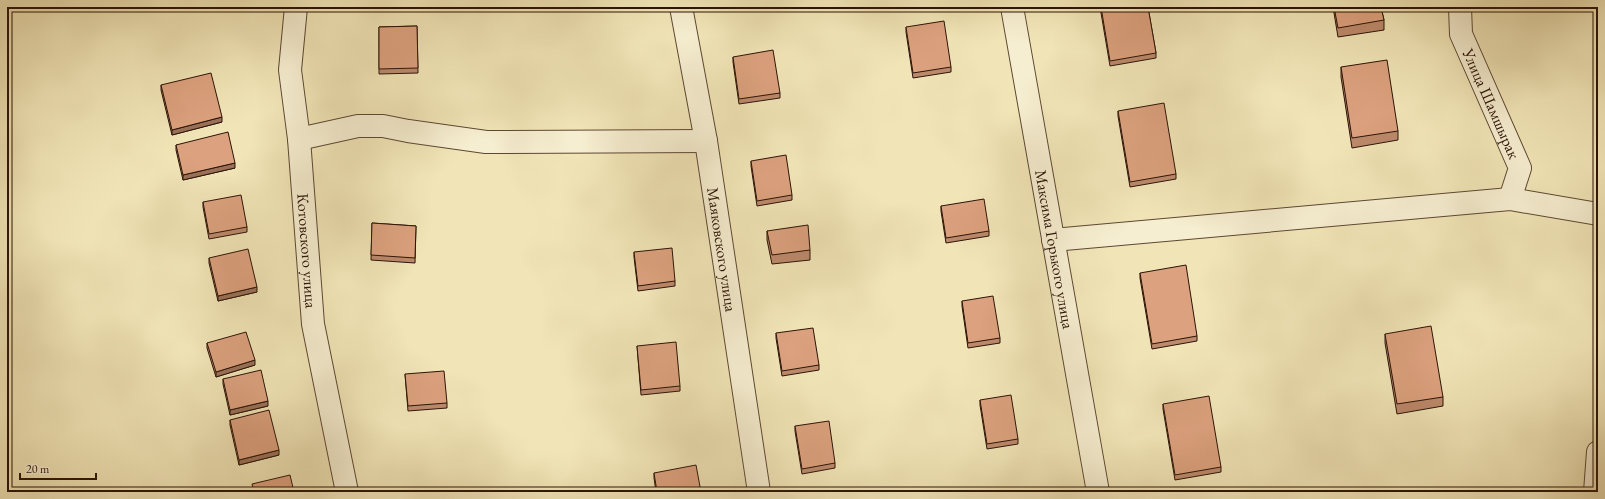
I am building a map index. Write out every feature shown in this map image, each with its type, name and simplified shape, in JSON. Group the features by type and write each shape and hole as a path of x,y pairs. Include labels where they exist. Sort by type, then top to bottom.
{"street":[{"name":"Котовского улица","path":"296,7 290,70 299,139 313,324 347,492"},
{"name":"Маяковского улица","path":"681,7 706,141 759,492"},
{"name":"Максима Горького улица","path":"1012,7 1098,492"},
{"name":"Улица Шамшырак","path":"1460,7 1461,34 1520,168 1510,199"},
{"path":"299,139 358,126 383,126 486,142 706,141"},
{"path":"1053,240 1510,199 1598,214"},
{"path":"1596,492 1598,452"}],"building":[{"path":"1101,7 1148,7 1156,53 1110,61"},
{"path":"1334,7 1381,7 1384,20 1338,28"},
{"path":"944,21 951,67 913,73 906,27"},
{"path":"417,26 418,68 379,69 379,27"},
{"path":"773,50 780,93 739,99 733,57"},
{"path":"1387,60 1398,131 1352,138 1341,67"},
{"path":"211,73 222,117 172,130 161,85"},
{"path":"1164,103 1176,174 1130,182 1118,111"},
{"path":"228,132 235,163 183,175 176,145"},
{"path":"786,155 792,195 757,201 751,161"},
{"path":"241,195 247,227 209,234 203,202"},
{"path":"984,199 989,231 946,238 941,206"},
{"path":"372,223 416,226 415,258 371,255"},
{"path":"808,225 810,250 772,255 767,231"},
{"path":"672,248 675,281 638,286 634,252"},
{"path":"248,249 257,287 218,296 209,258"},
{"path":"1186,265 1197,336 1152,344 1140,273"},
{"path":"993,296 1000,338 968,343 962,301"},
{"path":"1431,326 1443,397 1397,404 1385,334"},
{"path":"813,328 819,365 782,371 776,333"},
{"path":"246,332 255,360 216,372 207,343"},
{"path":"676,342 680,386 641,390 637,346"},
{"path":"261,370 268,401 230,410 223,379"},
{"path":"444,371 447,403 408,406 405,374"},
{"path":"1011,395 1018,439 987,444 980,400"},
{"path":"1209,396 1221,467 1175,475 1163,404"},
{"path":"269,410 279,450 239,460 230,420"},
{"path":"829,421 835,463 802,469 795,426"},
{"path":"696,465 701,492 657,492 654,473"},
{"path":"290,475 294,492 254,492 252,484"},
{"path":"1443,490 1443,492 1432,492"}]}
